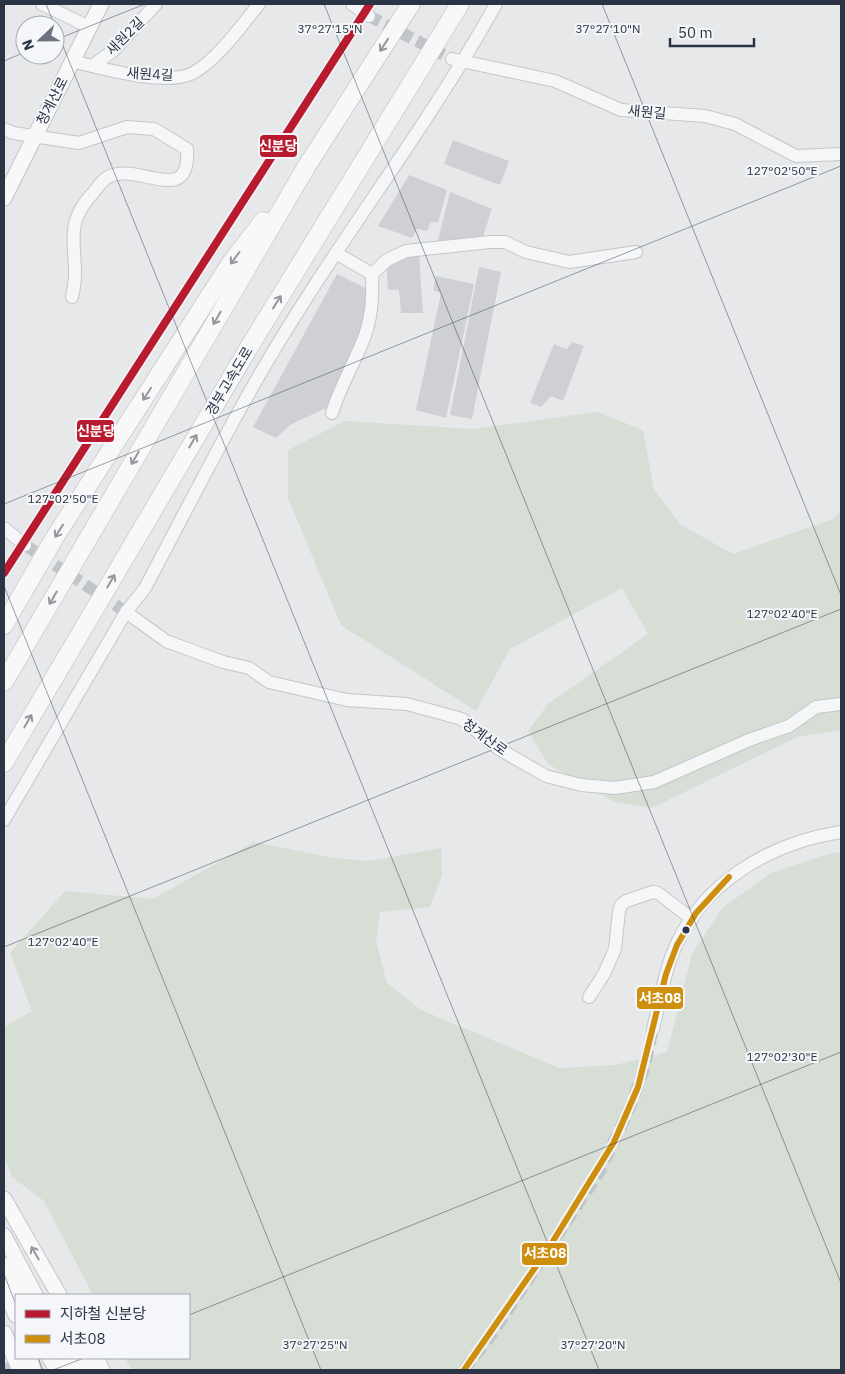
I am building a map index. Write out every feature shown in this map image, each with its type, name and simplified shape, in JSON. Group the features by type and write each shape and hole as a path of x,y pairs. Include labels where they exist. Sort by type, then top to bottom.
{"highway":[{"path":"4,682 308,164 411,4"},
{"name":"경부고속도로","path":"4,763 248,349 460,4"},
{"path":"4,625 35,572 230,264 308,164"},
{"path":"4,617 35,572"}],"main road":[{"name":"청계산로","path":"4,198 101,4"},
{"path":"4,1199 59,1294"},
{"path":"4,1236 19,1294"},
{"path":"10,1261 34,1294"},
{"path":"10,1261 40,1294"},
{"path":"4,1286 15,1313"},
{"path":"4,1333 15,1358"},
{"path":"51,1359 57,1370"}],"street":[{"path":"42,4 89,27"},
{"name":"새원2길","path":"92,66 113,51 156,4"},
{"name":"새원4길","path":"72,61 136,76 170,77 192,74 208,63 259,4"},
{"path":"352,4 369,16"},
{"path":"4,820 126,612 145,588 260,374 458,60 496,4"},
{"name":"새원길","path":"458,60 555,81 621,110 705,116 735,124 796,156 841,154"},
{"path":"4,129 79,143 126,127 154,129 187,149 188,156 182,174 177,180 171,182 139,173 122,173 106,178 90,196 77,215 72,232 76,281 72,297"},
{"path":"332,413 364,337 373,301 372,274 387,260 406,251 490,242 505,242 526,252 569,262 636,252"},
{"path":"336,253 372,274"},
{"path":"4,528 26,545"},
{"name":"청계산로","path":"126,612 166,640 223,662 249,668 269,682 347,700 407,704 462,719 499,749 546,776 580,786 615,788 654,782 749,740 789,726 816,707 841,704"},
{"path":"653,1029 672,955 692,919 710,896 749,862 791,844 841,832"},
{"path":"589,997 604,974 615,949 619,911 621,905 626,901 648,893 658,893 692,919"}],"shaded area":[{"path":"597,412 643,430 654,490 681,525 733,554 833,519 841,511 841,730 797,737 652,808 615,802 548,764 528,731 548,704 648,634 622,588 510,649 476,711 341,625 288,498 288,450 345,421 473,429"},
{"path":"254,842 334,858 369,861 441,848 442,875 430,907 380,912 376,941 387,983 421,1010 559,1068 615,1065 667,1052 692,954 722,908 771,873 828,854 841,852 841,1370 132,1370 126,1359 190,1359 190,1294 92,1294 44,1201 12,1177 4,1156 4,1027 32,1011 10,953 65,891 153,899"}],"building":[{"path":"453,140 509,161 500,185 444,164"},
{"path":"409,175 447,190 438,223 431,222 427,231 417,229 412,238 378,226"},
{"path":"450,192 492,209 482,239 437,244"},
{"path":"419,254 423,313 401,313 399,290 388,290 386,263 398,263 398,256"},
{"path":"479,267 501,272 472,419 450,415"},
{"path":"337,274 369,290 362,333 328,407 290,425 276,438 253,427"},
{"path":"436,276 474,284 446,418 416,410 441,293 433,290"},
{"path":"572,342 584,346 563,401 551,396 541,407 530,403 554,344 567,349"}],"tunnel":[{"path":"369,16 452,59"},
{"path":"25,545 126,612"},
{"path":"464,1370 492,1334 600,1171 631,1105 644,1069 653,1029"},
{"path":"4,1340 9,1370"}],"metro line":[{"name":"신분당","path":"4,573 370,4"}],"transit line":[{"name":"서초08","path":"464,1370 550,1246 614,1142 638,1087 666,974 677,945 696,913 729,877"}]}
